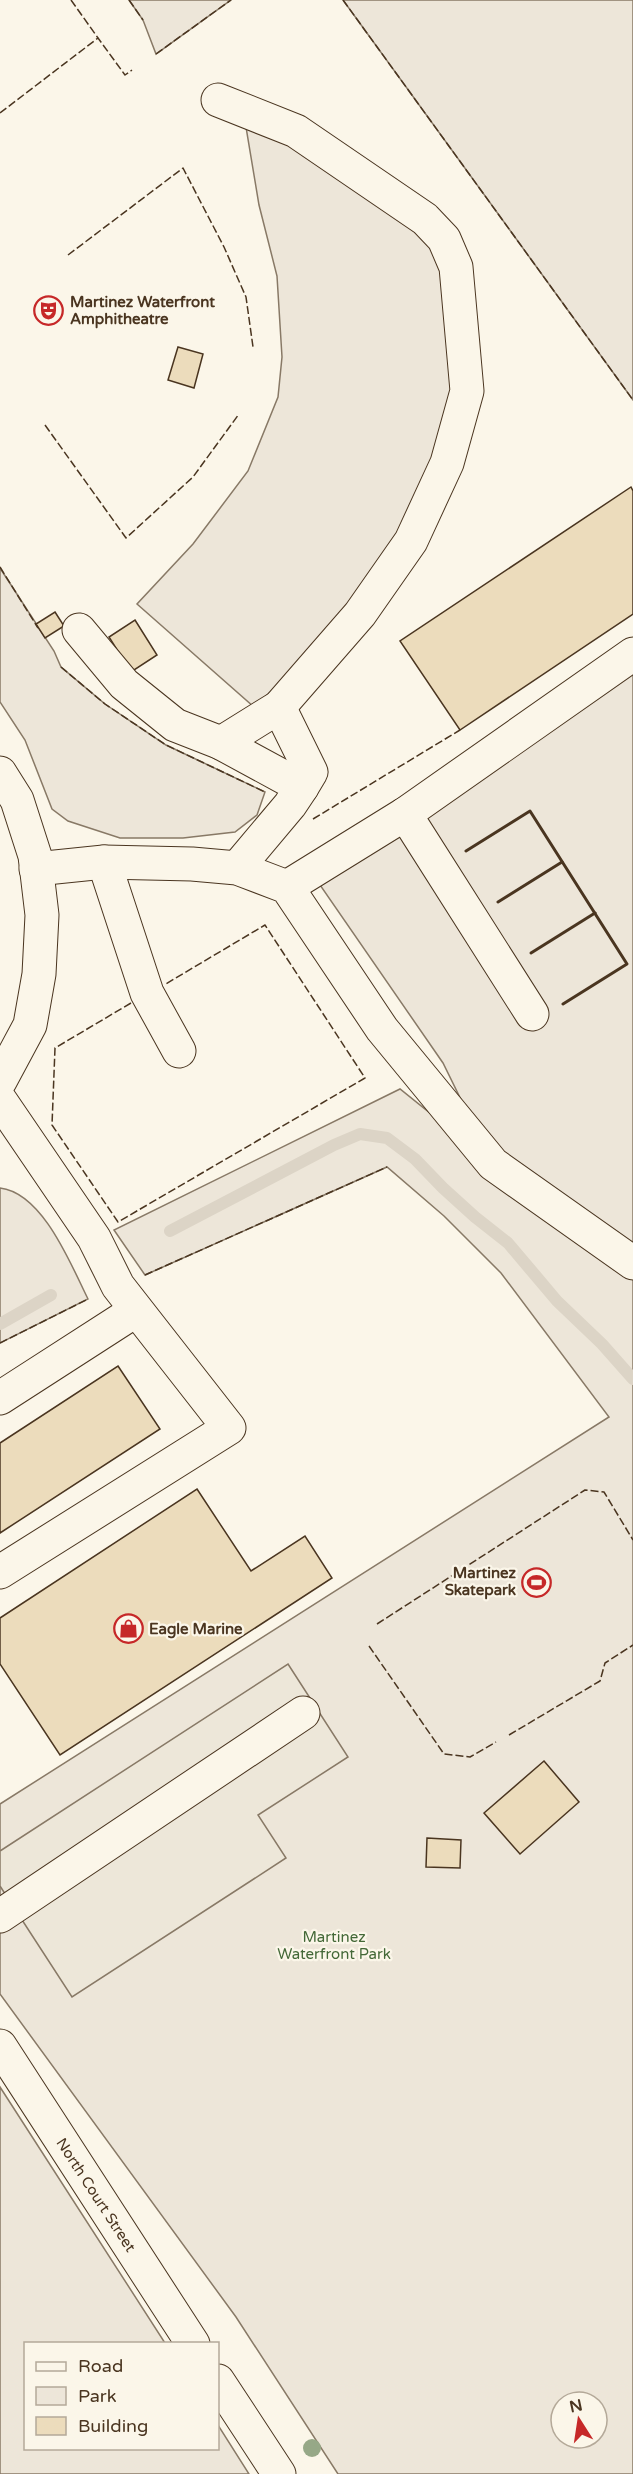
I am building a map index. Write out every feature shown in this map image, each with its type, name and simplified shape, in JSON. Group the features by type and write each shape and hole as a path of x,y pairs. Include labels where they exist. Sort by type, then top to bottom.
{"street":[{"path":"218,100 296,131 425,219 444,239 456,267 467,391 447,463 411,541 360,614 279,707 221,743"},
{"path":"79,630 124,684 175,725 221,743 302,787"},
{"path":"286,887 405,814 633,654"},
{"path":"237,868 302,787 311,772 279,707"},
{"path":"0,773 17,800 35,856 42,915 39,974 30,1024 0,1081"},
{"path":"405,814 532,1014"},
{"path":"36,869 104,862 192,864 237,868 286,887 382,1029 493,1164 633,1263"},
{"path":"104,862 147,993 179,1051"},
{"path":"0,1100 94,1238 118,1286 135,1311 229,1428 0,1572"},
{"path":"0,1398 135,1311"},
{"path":"0,1916 303,1713"},
{"name":"North Court Street","path":"0,2046 192,2342"},
{"path":"219,2383 279,2474"}],"green space":[{"path":"129,0 231,0 156,54 143,20"},
{"path":"343,0 633,0 633,400"},
{"path":"254,122 435,241 450,269 454,411 387,556 309,658 254,707 137,604 193,544 248,471 278,397 282,357 277,276 259,205 246,127"},
{"path":"0,568 54,651 61,667 105,704 166,745 265,792 257,815 235,832 183,838 120,838 68,821 52,809 25,740 0,702"},
{"name":"Martinez Waterfront Park","path":"633,658 633,2474 338,2474 236,2317 0,1994 0,1804 609,1417 501,1273 444,1216 387,1167 145,1275 114,1230 400,1089 492,1163 443,1063 320,885"},
{"path":"0,1188 15,1193 30,1203 42,1216 64,1250 88,1299 0,1343"},
{"path":"0,2087 164,2342 24,2342 24,2450 219,2450 219,2427 249,2474 0,2474"}],"shaded area":[{"path":"288,1664 348,1757 258,1815 286,1858 72,1997 0,1886 0,1851"}],"building":[{"path":"178,347 203,354 194,388 168,380"},
{"path":"631,487 633,491 633,614 460,730 400,641"},
{"path":"55,612 64,626 45,638 36,624"},
{"path":"135,620 157,655 131,672 109,637"},
{"path":"118,1366 160,1429 0,1533 0,1443"},
{"path":"197,1489 251,1571 305,1536 332,1578 60,1755 0,1664 0,1618"},
{"path":"544,1761 579,1802 520,1854 484,1813"},
{"path":"427,1838 461,1840 460,1868 426,1867"}],"waterway":[{"path":"170,1231 334,1145 360,1134 387,1138 415,1159 475,1217 508,1243 557,1301 602,1344 633,1379"},
{"path":"0,1324 51,1295"}],"fence":[{"path":"71,0 98,38"},
{"path":"129,0 143,20"},
{"path":"156,54 231,0"},
{"path":"343,0 633,400"},
{"path":"0,113 98,38 125,75 132,70"},
{"path":"68,255 183,168 224,247 246,297 253,347"},
{"path":"45,425 126,538 193,477 239,414"},
{"path":"0,567 38,628"},
{"path":"61,667 105,704 166,745 265,792"},
{"path":"313,819 460,730"},
{"path":"131,1003 55,1048 52,1125 118,1222 365,1078 265,925 164,985"},
{"path":"145,1275 387,1167"},
{"path":"0,1343 88,1299"},
{"path":"377,1624 585,1490 604,1492 633,1540"},
{"path":"509,1735 600,1681 605,1663 633,1645"},
{"path":"369,1646 444,1754 470,1757 496,1742"}],"wall":[{"path":"466,851 530,811 627,964 563,1004"},
{"path":"498,902 562,862"},
{"path":"531,953 595,913"}],"place":[{"name":"Martinez Waterfront Amphitheatre","path":"49,311"},
{"name":"Martinez Skatepark","path":"537,1582"},
{"name":"Eagle Marine","path":"128,1629"}]}
